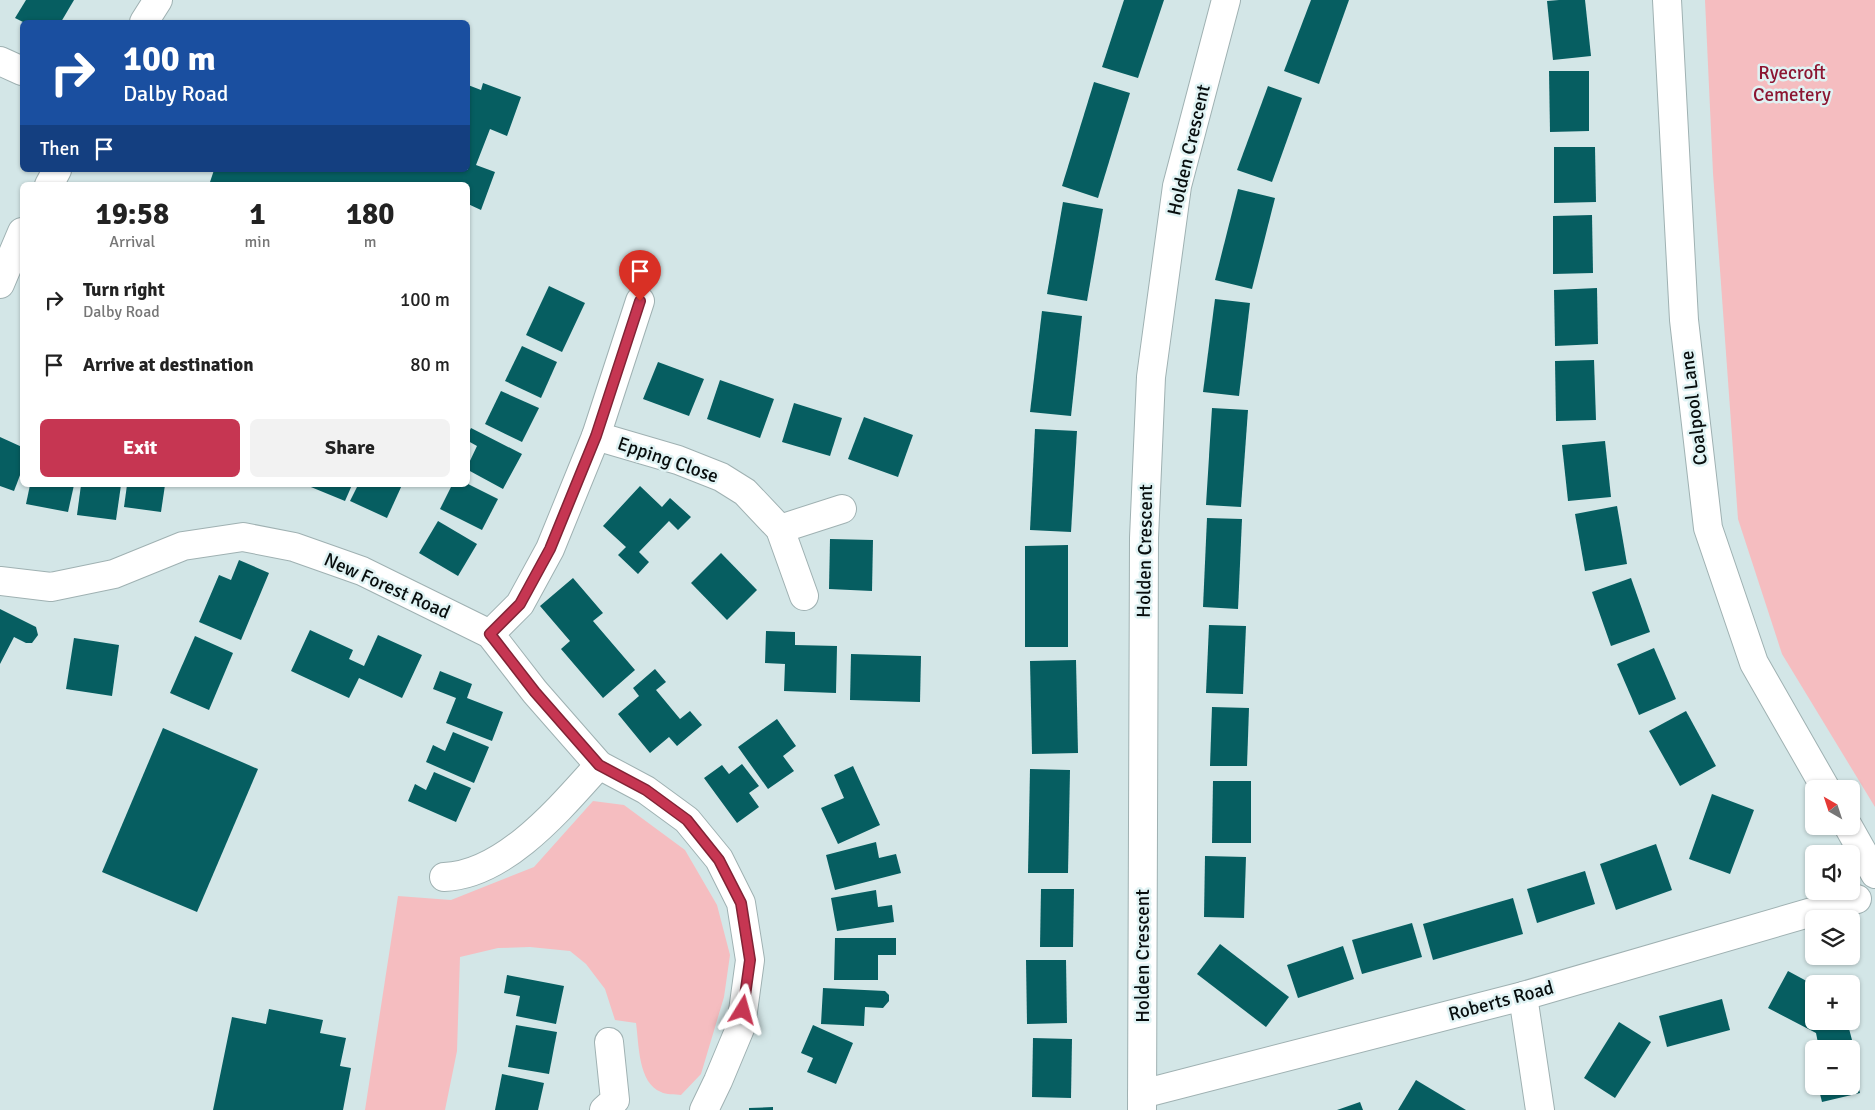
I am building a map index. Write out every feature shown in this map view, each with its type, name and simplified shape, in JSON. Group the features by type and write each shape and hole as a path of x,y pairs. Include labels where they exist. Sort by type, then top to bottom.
{"street":[{"path":"145,20 158,0"},
{"name":"Holden Crescent","path":"1142,1102 1144,538 1151,377 1177,186 1226,0"},
{"name":"Coalpool Lane","path":"1667,0 1684,320 1708,528 1754,663 1821,780"},
{"path":"0,61 20,70"},
{"path":"0,284 20,237"},
{"path":"490,634 520,604 550,549 596,436 640,301"},
{"name":"Epping Close","path":"596,436 678,460 721,477 745,492 780,529 804,596"},
{"path":"780,529 842,509"},
{"name":"New Forest Road","path":"0,581 51,587 114,574 183,546 243,537 294,546 362,571 490,634 535,692 599,765 646,790 687,820 719,860 741,903 750,960 741,1026 704,1110"},
{"path":"444,877 454,877 481,868 508,853 546,823 599,765"},
{"path":"1853,835 1875,874"},
{"name":"Roberts Road","path":"1142,1102 1524,996 1854,900"},
{"path":"1524,996 1540,1110"},
{"path":"609,1042 618,1107"}],"green space":[{"name":"Ryecroft Cemetery","path":"1705,0 1875,0 1875,807 1782,654 1738,519 1713,173"},
{"path":"593,801 624,805 685,850 717,905 730,955 724,997 701,1074 681,1095 663,1093 653,1087 644,1072 641,1062 636,1023 615,1020 605,989 586,964 570,951 530,947 498,948 460,957 457,1051 445,1110 365,1110 398,896 451,900 534,867"}],"building":[{"path":"26,0 74,0 62,20 20,20 15,18"},
{"path":"1124,0 1164,0 1138,78 1102,67"},
{"path":"1311,0 1349,0 1319,84 1284,71"},
{"path":"1585,0 1591,56 1553,60 1547,1"},
{"path":"1549,71 1589,71 1589,131 1550,132"},
{"path":"1094,82 1130,93 1098,198 1062,186"},
{"path":"483,83 521,97 507,136 490,129 476,165 495,172 481,210 470,205 470,182 210,182 213,172 470,172 470,86 481,90"},
{"path":"1268,86 1302,98 1272,182 1237,170"},
{"path":"1554,147 1595,147 1596,202 1554,203"},
{"path":"1238,189 1275,198 1252,289 1215,280"},
{"path":"1063,202 1103,209 1087,301 1047,294"},
{"path":"1592,215 1593,273 1553,274 1553,216"},
{"path":"549,286 585,303 562,352 526,335"},
{"path":"1597,288 1598,344 1555,346 1554,290"},
{"path":"1215,299 1250,303 1239,396 1203,392"},
{"path":"1042,311 1082,316 1071,416 1030,412"},
{"path":"522,346 557,362 541,398 505,381"},
{"path":"1594,360 1596,420 1556,421 1555,361"},
{"path":"658,362 704,379 689,416 643,399"},
{"path":"720,380 774,399 760,438 707,419"},
{"path":"501,391 539,408 522,442 485,424"},
{"path":"794,403 842,418 830,456 782,442"},
{"path":"1212,408 1248,410 1241,507 1206,505"},
{"path":"864,417 913,435 898,477 848,459"},
{"path":"471,428 522,454 503,489 470,471 470,461 477,446 470,442"},
{"path":"1035,429 1077,431 1071,532 1030,530"},
{"path":"0,437 20,446 20,475 14,491 0,486"},
{"path":"1605,441 1611,497 1568,501 1562,445"},
{"path":"470,485 498,499 482,530 440,509 451,487 470,487"},
{"path":"640,486 662,507 670,498 691,517 678,530 669,521 639,552 649,562 638,574 618,555 626,547 603,526"},
{"path":"30,487 74,487 68,512 26,504"},
{"path":"81,487 121,487 116,520 77,515"},
{"path":"127,487 165,487 161,512 124,507"},
{"path":"311,487 351,487 345,501"},
{"path":"357,487 401,487 387,518 350,501"},
{"path":"1617,506 1627,564 1585,571 1575,514"},
{"path":"1207,518 1242,519 1238,609 1203,607"},
{"path":"438,521 477,544 458,576 419,553"},
{"path":"830,539 873,540 872,591 829,589"},
{"path":"1068,545 1068,647 1025,647 1025,546"},
{"path":"721,553 757,590 727,620 691,583"},
{"path":"239,560 269,573 241,640 199,622 219,575 231,580"},
{"path":"573,578 603,613 593,621 635,670 603,698 561,649 570,641 540,606"},
{"path":"1631,578 1650,632 1611,646 1592,592"},
{"path":"0,609 36,627 38,635 32,643 26,643 14,637 0,664"},
{"path":"1209,625 1246,626 1243,694 1206,693"},
{"path":"310,630 353,650 349,659 364,666 378,635 422,655 402,698 359,678 349,698 291,671"},
{"path":"766,631 795,632 795,645 837,646 836,693 784,691 785,664 765,663"},
{"path":"195,636 233,653 209,710 170,693"},
{"path":"74,638 119,645 112,696 66,689"},
{"path":"1654,648 1676,699 1639,715 1617,664"},
{"path":"851,654 921,656 920,702 850,700"},
{"path":"1076,660 1078,753 1032,754 1030,661"},
{"path":"655,669 666,682 656,690 680,719 690,711 702,725 677,746 669,737 650,753 618,714 639,696 633,688"},
{"path":"440,671 472,684 467,698 503,712 492,741 446,723 456,698 433,689"},
{"path":"1212,707 1249,708 1247,766 1210,766"},
{"path":"1686,711 1716,766 1680,786 1649,731"},
{"path":"777,719 796,746 783,756 794,771 768,789 738,747"},
{"path":"163,728 258,769 197,912 102,872"},
{"path":"453,732 489,747 474,783 426,762 433,745 445,751"},
{"path":"742,764 759,786 749,793 759,807 737,823 704,778 722,765 729,774"},
{"path":"853,766 880,825 838,844 821,808 844,798 834,775"},
{"path":"1030,769 1070,770 1068,873 1028,873"},
{"path":"434,772 471,788 456,822 408,801 415,784 426,790"},
{"path":"1213,781 1251,781 1251,843 1212,843"},
{"path":"1712,794 1754,810 1730,874 1689,859"},
{"path":"876,842 879,858 896,854 901,873 835,890 826,855"},
{"path":"1656,844 1672,890 1616,910 1600,864"},
{"path":"1205,856 1246,857 1244,918 1204,917"},
{"path":"1585,871 1595,904 1537,923 1527,889"},
{"path":"1041,889 1074,889 1073,947 1040,947"},
{"path":"876,890 878,907 892,905 894,922 837,931 831,898"},
{"path":"1513,898 1523,934 1433,960 1423,924"},
{"path":"1412,923 1422,957 1362,974 1352,940"},
{"path":"835,938 896,938 896,955 878,955 878,980 834,980"},
{"path":"1220,944 1289,997 1266,1027 1197,974"},
{"path":"1343,946 1354,979 1298,998 1287,965"},
{"path":"1026,960 1066,960 1067,1023 1027,1024"},
{"path":"1788,971 1805,980 1805,1027 1768,1008"},
{"path":"507,975 564,986 556,1024 516,1016 520,996 504,993"},
{"path":"823,988 885,991 889,995 889,1001 883,1008 865,1007 864,1026 821,1024"},
{"path":"1722,999 1730,1030 1667,1047 1659,1016"},
{"path":"269,1009 323,1020 320,1033 346,1038 340,1066 351,1068 343,1110 213,1110 232,1017 266,1024"},
{"path":"1619,1022 1651,1042 1615,1098 1584,1078"},
{"path":"516,1025 557,1032 549,1074 508,1067"},
{"path":"813,1025 853,1043 836,1084 807,1072 813,1058 801,1053"},
{"path":"1810,1030 1849,1030 1852,1040 1817,1040 1816,1033"},
{"path":"1033,1038 1072,1039 1071,1098 1032,1097"},
{"path":"502,1074 544,1083 538,1110 495,1110"},
{"path":"1416,1080 1466,1110 1398,1110"},
{"path":"1820,1095 1852,1095 1822,1102"},
{"path":"1360,1102 1363,1110 1337,1110"},
{"path":"773,1107 773,1110 749,1110 749,1108"}],"route":[{"path":"640,301 596,436 550,549 520,604 490,634 535,692 599,765 646,790 687,820 719,860 741,903 750,960 743,1010"}]}
